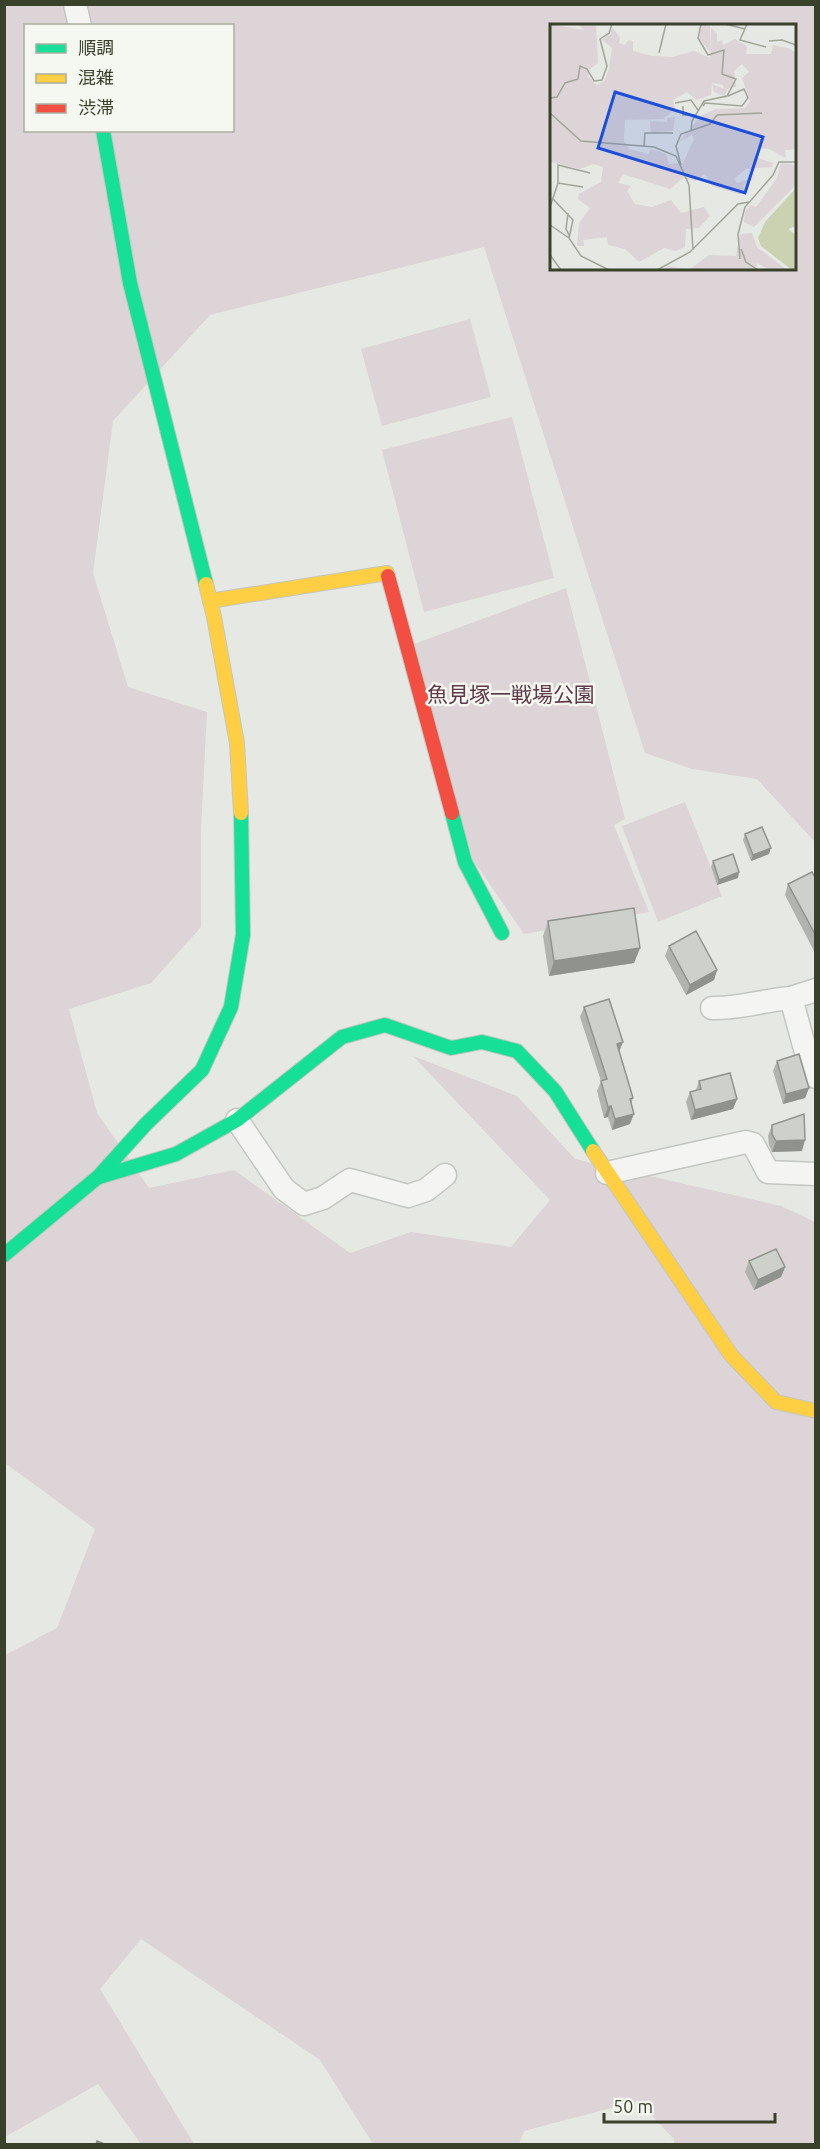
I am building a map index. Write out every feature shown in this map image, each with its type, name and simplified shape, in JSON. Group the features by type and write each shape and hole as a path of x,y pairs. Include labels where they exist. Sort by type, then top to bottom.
{"street":[{"path":"75,4 80,24"},
{"path":"4,1255 98,1178 146,1124 202,1070 231,1007 243,934 243,849 237,743 210,602 130,284 103,132"},
{"path":"210,602 387,573 465,862 502,933"},
{"path":"712,1008 733,1008 772,999 791,998 816,990"},
{"path":"791,998 805,1049 816,1077"},
{"path":"98,1178 176,1154 237,1120 342,1037 386,1025 451,1048 482,1042 517,1051 555,1091 607,1173 731,1355 776,1402 816,1412"},
{"path":"237,1120 284,1189 304,1204 323,1198 350,1179 408,1196 426,1190 445,1175"},
{"path":"607,1173 746,1142 753,1144 768,1172 816,1174"}],"green space":[{"path":"5,5 815,5 815,842 757,779 692,769 645,753 484,247 210,315 113,421 93,573 128,687 207,712 201,829 201,927 151,983 69,1009 97,1113 149,1188 234,1170 350,1253 411,1232 511,1247 550,1200 413,1056 517,1096 575,1159 781,1206 815,1222 815,2144 674,2144 674,2139 638,2101 524,2131 519,2144 373,2144 320,2060 141,1939 100,1989 194,2144 141,2144 98,2084 5,2137 5,1655 57,1628 95,1529 5,1463"},
{"path":"470,319 491,397 382,426 361,349"},
{"path":"512,417 554,578 424,612 382,450"},
{"name":"魚見塚一戦場公園","path":"566,588 625,819 614,825 649,912 524,934 473,860 414,644"},
{"path":"685,802 722,896 658,922 622,826"}],"building":[{"path":"762,827 771,848 753,855 745,834"},
{"path":"733,854 739,872 719,880 713,861"},
{"path":"812,872 816,879 816,936 788,884"},
{"path":"634,908 640,948 554,961 548,921"},
{"path":"696,931 717,970 690,985 669,946"},
{"path":"609,999 623,1042 617,1044 633,1098 630,1099 634,1114 615,1119 611,1106 608,1107 601,1081 607,1079 584,1007"},
{"path":"799,1054 809,1088 786,1094 777,1061"},
{"path":"730,1073 737,1099 695,1110 690,1092 701,1089 699,1081"},
{"path":"804,1114 805,1140 776,1141 772,1134 772,1125"},
{"path":"776,1249 785,1267 758,1280 749,1261"}],"traffic: fast":[{"path":"103,132 130,283 206,584"},
{"path":"4,1255 98,1177 146,1124 202,1070 231,1007 243,935 241,813"},
{"path":"452,813 465,862 502,933"},
{"path":"99,1177 176,1154 237,1120 342,1037 385,1025 451,1048 482,1042 517,1051 555,1091 593,1151"}],"traffic: slow":[{"path":"210,601 387,573 388,576"},
{"path":"206,584 237,743 241,813"},
{"path":"593,1151 731,1355 776,1402 816,1411"}],"traffic: jam":[{"path":"388,576 452,813"}]}
